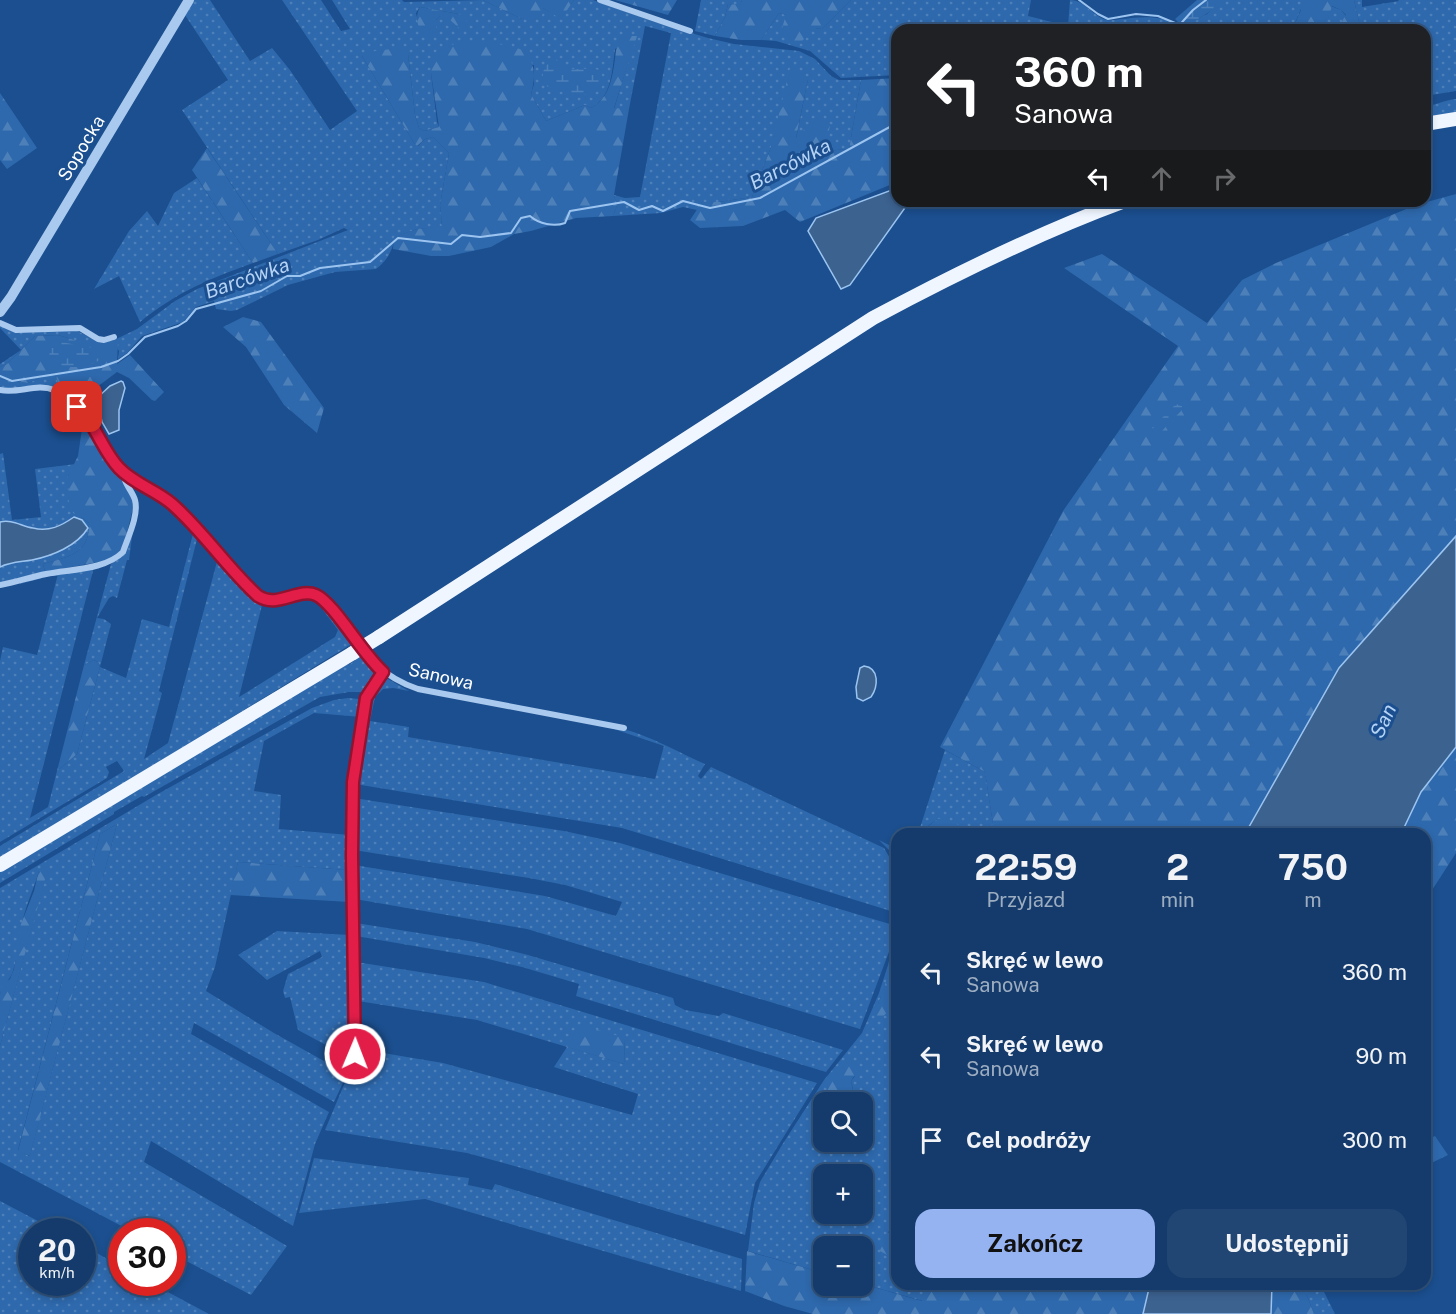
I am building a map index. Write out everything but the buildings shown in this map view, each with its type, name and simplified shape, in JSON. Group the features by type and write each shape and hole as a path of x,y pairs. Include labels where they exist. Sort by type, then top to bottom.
{"main road":[{"path":"1431,123 1456,119"},
{"path":"0,865 379,637 711,420 873,318 1011,248 1110,207"}],"street":[{"name":"Sopocka","path":"0,312 189,0"},
{"path":"600,0 690,30"},
{"path":"0,323 16,330 80,328 98,339 114,337"},
{"name":"Sanowa","path":"0,390 17,391 41,387 53,390 68,399 87,416 111,459 124,473 173,505 214,547 249,588 263,599 276,601 308,592 319,597 333,611 368,658 393,679 418,689 624,728"},
{"name":"Sanowa","path":"0,585 108,562 118,557 123,552 135,509 134,499 124,479 124,473"},
{"path":"355,1054 353,782 366,698 383,672"}],"green space":[{"path":"194,0 210,0 250,61 272,48 290,70 330,130 357,111 282,0 321,0 341,31 350,29 332,0 402,0 404,2 483,0 522,19 543,8 561,18 574,0 593,0 708,38 734,44 799,51 815,59 831,76 839,80 861,80 849,149 825,151 796,139 808,79 771,147 752,197 702,202 697,210 683,207 661,213 613,216 617,206 614,195 625,198 640,197 671,33 645,26 629,109 614,109 636,36 615,49 610,83 598,103 591,108 585,105 546,121 531,94 534,84 534,65 431,73 439,127 424,131 419,128 415,115 408,54 362,56 414,143 418,146 425,139 433,137 449,153 440,205 442,227 417,229 395,237 389,255 376,269 335,272 288,285 237,310 216,309 214,301 196,307 183,322 142,336 127,353 118,359 119,351 112,341 137,329 175,301 197,289 348,230 344,228 278,254 182,110 228,80 185,15","holes":["420,7 459,14 440,16 435,26 418,22 416,13"]},
{"path":"483,0 574,0 561,19 543,8 542,17 522,19"},
{"path":"615,0 677,0 668,15"},
{"path":"701,0 742,0 740,6 728,4 725,17 715,36 695,31"},
{"path":"742,0 851,0 822,29 813,28 799,45 780,35 786,15 779,13 761,40 715,36 725,17 728,4 740,5"},
{"path":"851,0 1031,0 1028,16 1060,24 891,24 891,75 841,78 810,51 776,41 761,40 779,13 822,29"},
{"path":"1070,0 1080,3 1097,16 1107,20 1151,17 1175,24 1068,24"},
{"path":"1197,0 1224,0 1193,24 1180,24 1175,19"},
{"path":"1222,0 1301,0 1301,9 1295,24 1191,24 1207,14"},
{"path":"1301,0 1354,0 1360,24 1343,24 1346,15 1332,6 1328,19 1321,24 1295,24 1301,10"},
{"path":"1354,0 1362,0 1362,7 1398,0 1456,0 1456,91 1431,95 1431,24 1360,24"},
{"path":"1331,6 1341,10 1346,16 1343,24 1321,24 1328,18"},
{"path":"420,7 459,14 466,18 467,24 460,29 446,16 440,16 436,20 436,31 433,36 427,37 418,24 417,15"},
{"path":"623,36 637,36 614,108 629,109 614,195 617,206 613,216 576,218 514,234 491,247 449,256 431,256 393,249 394,237 417,229 442,226 440,205 449,153 433,137 425,139 417,146 414,143 362,56 375,51 401,48 408,54 415,115 419,128 424,131 439,127 431,73 432,55 441,49 452,45 477,42 526,51 534,71 531,94 546,121 585,105 591,108 599,103 609,87 618,39"},
{"path":"556,59 566,67 599,70 603,78 601,89 579,95 542,84 544,68"},
{"path":"790,68 808,79 796,138 815,119 830,125 825,151 849,149 861,80 891,78 891,184 800,222 785,210 743,226 700,228 690,220 702,202 752,197 771,147"},
{"path":"0,93 37,148 7,169 0,160"},
{"path":"1456,99 1456,113 1431,117 1431,105"},
{"path":"207,148 278,254 253,263 192,170"},
{"path":"197,178 253,263 194,287 167,302 140,322 119,276 94,289 129,231 147,211 158,226 174,193"},
{"path":"1456,194 1456,536 1339,668 1248,828 990,828 993,824 985,772 940,747 1063,511 1178,346 1064,268 1102,254 1207,323 1242,280 1276,263 1411,207 1431,207 1431,201"},
{"path":"243,317 261,322 324,408 317,433 284,405 246,347 223,327"},
{"path":"0,325 75,330 98,341 78,341 58,335 35,336 21,350 0,328"},
{"path":"58,335 78,341 118,341 117,364 130,355 164,392 155,401 152,400 129,378 117,372 85,396 96,422 62,392 54,372 28,383 0,379 0,367 7,364 35,336"},
{"path":"61,342 98,349 104,353 102,358 88,365 68,367 60,365 53,361 49,354 50,345"},
{"path":"21,350 7,364 0,367 0,364"},
{"path":"54,372 62,392 52,387 0,389 0,379 28,383"},
{"path":"1176,404 1182,406 1181,411 1159,434 1151,436 1152,428"},
{"path":"86,418 133,501 123,549 109,560 45,572 43,564 69,556 86,542 89,523 69,511 68,476 78,456 83,422"},
{"path":"3,453 12,520 41,517 35,469 76,464 68,476 81,517 89,523 86,542 76,552 43,564 45,572 0,583 0,567 7,563 34,560 88,528 82,520 74,517 47,528 0,522 0,454"},
{"path":"134,522 129,560 127,560 117,598 113,596 109,598 97,618 104,619 111,624 100,667 94,660 84,665 111,564 125,552"},
{"path":"194,530 198,535 159,691 162,693 144,759 168,743 218,558 206,544 208,543 247,588 248,595 252,593 263,601 239,697 335,637 338,630 323,610 328,608 376,671 376,676 365,692 320,697 114,812 0,883 0,871 359,657 350,645 0,859 0,846 124,771 117,761 106,767 109,772 107,778 0,842 0,661 3,647 37,655 58,574 94,567 30,818 48,807 57,771 77,754 100,667 126,678 142,619 169,627"},
{"path":"53,575 20,584 20,582"},
{"path":"94,660 100,667 77,754 57,771 84,665"},
{"path":"381,679 388,679 409,691 383,689 375,697 370,721 409,727 408,737 655,779 664,746 611,728 632,731 658,742 705,764 698,776 701,779 711,767 884,848 891,860 891,911 622,828 355,784 365,716 374,690"},
{"path":"359,699 360,717 314,713 264,741 254,791 281,795 279,829 350,835 354,1052 352,1059 298,1030 290,997 285,998 283,991 288,974 322,957 320,951 267,980 238,955 277,931 350,935 348,870 238,862 215,967 206,991 347,1074 334,1102 194,1023 191,1034 329,1112 315,1144 293,1226 151,1141 144,1162 287,1246 251,1295 186,1261 186,1218 108,1219 0,1162 0,1046 48,866 39,871 24,915 13,971 0,994 0,888 156,795 312,708 334,700","holes":["117,824 29,1156 18,1150 100,834"]},
{"path":"360,724 350,801 352,762"},
{"path":"1456,747 1456,853 1431,892 1431,828 1404,828 1421,792"},
{"path":"945,750 985,772 993,824 990,828 954,828 937,819 926,828 920,828"},
{"path":"354,798 564,831 620,843 891,924 890,949 860,1029 527,929 355,899 354,865 545,896 616,916 622,902 565,885 529,878 354,850"},
{"path":"944,818 959,825 959,828 926,828 937,819"},
{"path":"117,824 30,1156 18,1151 100,834"},
{"path":"879,840 891,846 891,852"},
{"path":"238,862 349,870 350,902 230,895"},
{"path":"49,865 0,1046 2,985 10,979 14,969 21,924 34,891 39,870"},
{"path":"356,923 475,942 528,955 673,998 675,1005 685,1010 719,1016 723,1013 843,1050 826,1072 576,996 579,984 522,967 484,958 356,936"},
{"path":"891,953 891,971 878,1004 891,1005 891,1230 888,1232 891,1252 891,1290 924,1290 923,1301 873,1287 873,1236 813,1236 813,1270 748,1251 754,1203 760,1182 813,1097 813,1152 873,1152 873,1092 853,1092 851,1081 855,1076 825,1092 816,1092 862,1033 879,993"},
{"path":"356,962 484,982 817,1083 755,1183 745,1235 467,1153 325,1130 359,1049 443,1063 632,1115 638,1094 554,1067 567,1047 477,1020 358,1001","holes":["625,1039 624,1064 568,1047"]},
{"path":"891,968 891,1005 883,1016 875,1018"},
{"path":"581,1025 625,1038 624,1064 567,1047"},
{"path":"848,1060 855,1062 858,1069 851,1081 853,1092 827,1092 833,1073"},
{"path":"1435,1136 1448,1155 1431,1163 1431,1138"},
{"path":"314,1158 469,1178 468,1185 492,1190 495,1184 742,1259 741,1291 425,1199 299,1213"},
{"path":"0,1201 32,1218 18,1218 18,1296 96,1296 96,1253 108,1259 108,1296 175,1296 209,1314 0,1314"},
{"path":"890,1231 891,1257 880,1251 885,1236"},
{"path":"747,1251 813,1270 813,1296 873,1296 873,1287 922,1301 923,1290 1149,1290 1143,1314 813,1314 745,1291"},
{"path":"1272,1290 1307,1290 1314,1314 1271,1314"},
{"path":"1307,1290 1323,1290 1335,1314 1314,1314"}],"water":[{"path":"891,190 891,207 906,207 850,285 841,289 808,231 816,218"},
{"path":"121,381 125,388 119,410 119,430 109,434 102,422 97,398 110,386"},
{"path":"74,517 82,520 88,528 71,545 48,556 0,567 0,522 9,521 39,529 50,529"},
{"name":"San","path":"1456,536 1456,747 1421,792 1404,828 1248,828 1339,668"},
{"path":"864,666 873,670 876,683 871,697 863,701 857,698 856,687 860,668"},
{"path":"1149,1290 1272,1290 1271,1314 1143,1314"}],"waterway":[{"path":"1079,0 1108,19 1136,14 1158,16 1178,24"},
{"name":"Barcówka","path":"1180,24 1206,0"},
{"name":"Barcówka","path":"0,376 12,381 101,367 118,361 145,337 178,326 186,321 196,309 261,291 287,276 300,276 320,268 370,262 398,238 451,244 462,235 480,237 511,233 521,218 530,216 542,223 561,224 565,223 570,211 624,202 639,210 652,206 663,211 683,201 710,208 760,198 891,126"}],"route":[{"path":"77,407 87,416 102,445 118,467 141,486 165,498 173,505 258,596 276,601 308,592 317,595 333,611 368,658 383,672 366,698 353,782 355,1054"}]}
